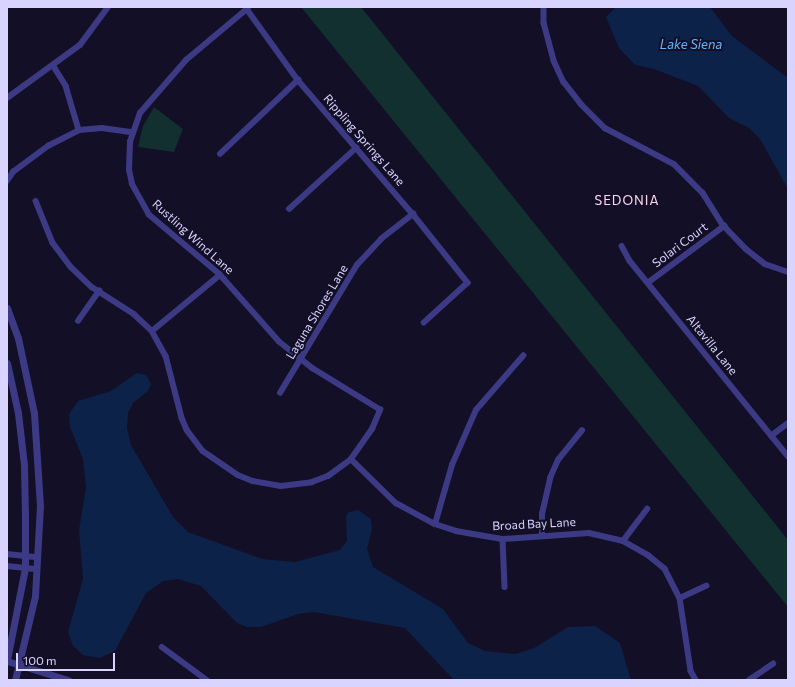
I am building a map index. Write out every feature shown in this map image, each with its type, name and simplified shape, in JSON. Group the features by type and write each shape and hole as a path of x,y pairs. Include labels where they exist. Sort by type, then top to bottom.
{"street":[{"path":"7,98 80,45 108,7"},
{"path":"544,7 544,23 554,61 564,82 580,104 605,128 674,164 703,193 724,226 746,249 760,260 788,272"},
{"name":"Rippling Springs Lane","path":"247,9 298,80 413,214 468,283 424,323"},
{"name":"Rustling Wind Lane","path":"247,9 208,39 168,79 140,113 132,132 130,170 132,184 144,207 171,234 220,275 264,327 301,360 380,410 372,429 351,460"},
{"path":"52,64 66,86 74,106 79,130"},
{"path":"220,154 298,80"},
{"path":"7,181 10,173 48,146 79,130 102,128 132,132"},
{"path":"289,209 356,148"},
{"path":"36,201 40,216 62,256 81,277 134,314 152,331 166,356 178,405 188,430 203,451 238,475 266,485 295,485 328,476 351,460"},
{"name":"Laguna Shores Lane","path":"280,393 357,265 381,240 413,214"},
{"name":"Solari Court","path":"649,282 724,226"},
{"name":"Altavilla Lane","path":"622,246 630,261 649,282 788,456"},
{"path":"152,331 220,275"},
{"path":"78,321 99,291"},
{"path":"7,308 18,338 34,413 40,506 35,596 15,680"},
{"path":"435,524 452,464 476,410 523,356"},
{"path":"7,363 18,413 24,465 25,556 25,568 7,660 68,680"},
{"path":"771,436 788,423"},
{"path":"542,534 542,514 550,478 558,460 582,430"},
{"name":"Broad Bay Lane","path":"351,460 392,500 435,524 456,531 503,539 542,534 589,533 623,541 665,569 680,598 691,671 696,680"},
{"path":"623,541 647,509"},
{"path":"503,539 505,587"},
{"path":"7,554 37,557"},
{"path":"7,566 37,569"},
{"path":"680,598 706,586"},
{"path":"162,647 207,680"},
{"path":"749,680 773,664"}],"green space":[{"path":"301,7 361,7 788,540 788,607"},
{"path":"154,107 183,129 174,152 138,147 143,126"}],"water":[{"name":"Lake Siena","path":"616,7 710,7 732,36 788,78 788,189 760,139 749,128 729,118 698,86 654,69 635,65 619,48 606,17"},
{"path":"137,373 146,375 151,384 148,391 133,403 128,413 127,428 131,445 173,517 188,532 262,559 295,562 340,550 347,541 346,516 349,512 358,510 371,519 372,529 367,549 373,567 443,609 468,643 485,651 516,654 534,648 568,627 595,626 620,643 631,680 454,680 405,628 314,612 298,614 261,627 247,627 237,623 201,586 178,579 163,581 146,593 115,651 100,658 83,655 73,646 68,632 83,579 79,530 86,487 83,459 70,427 69,414 78,401 111,391"}],"district":[{"name":"SEDONIA","path":"627,200"}]}
